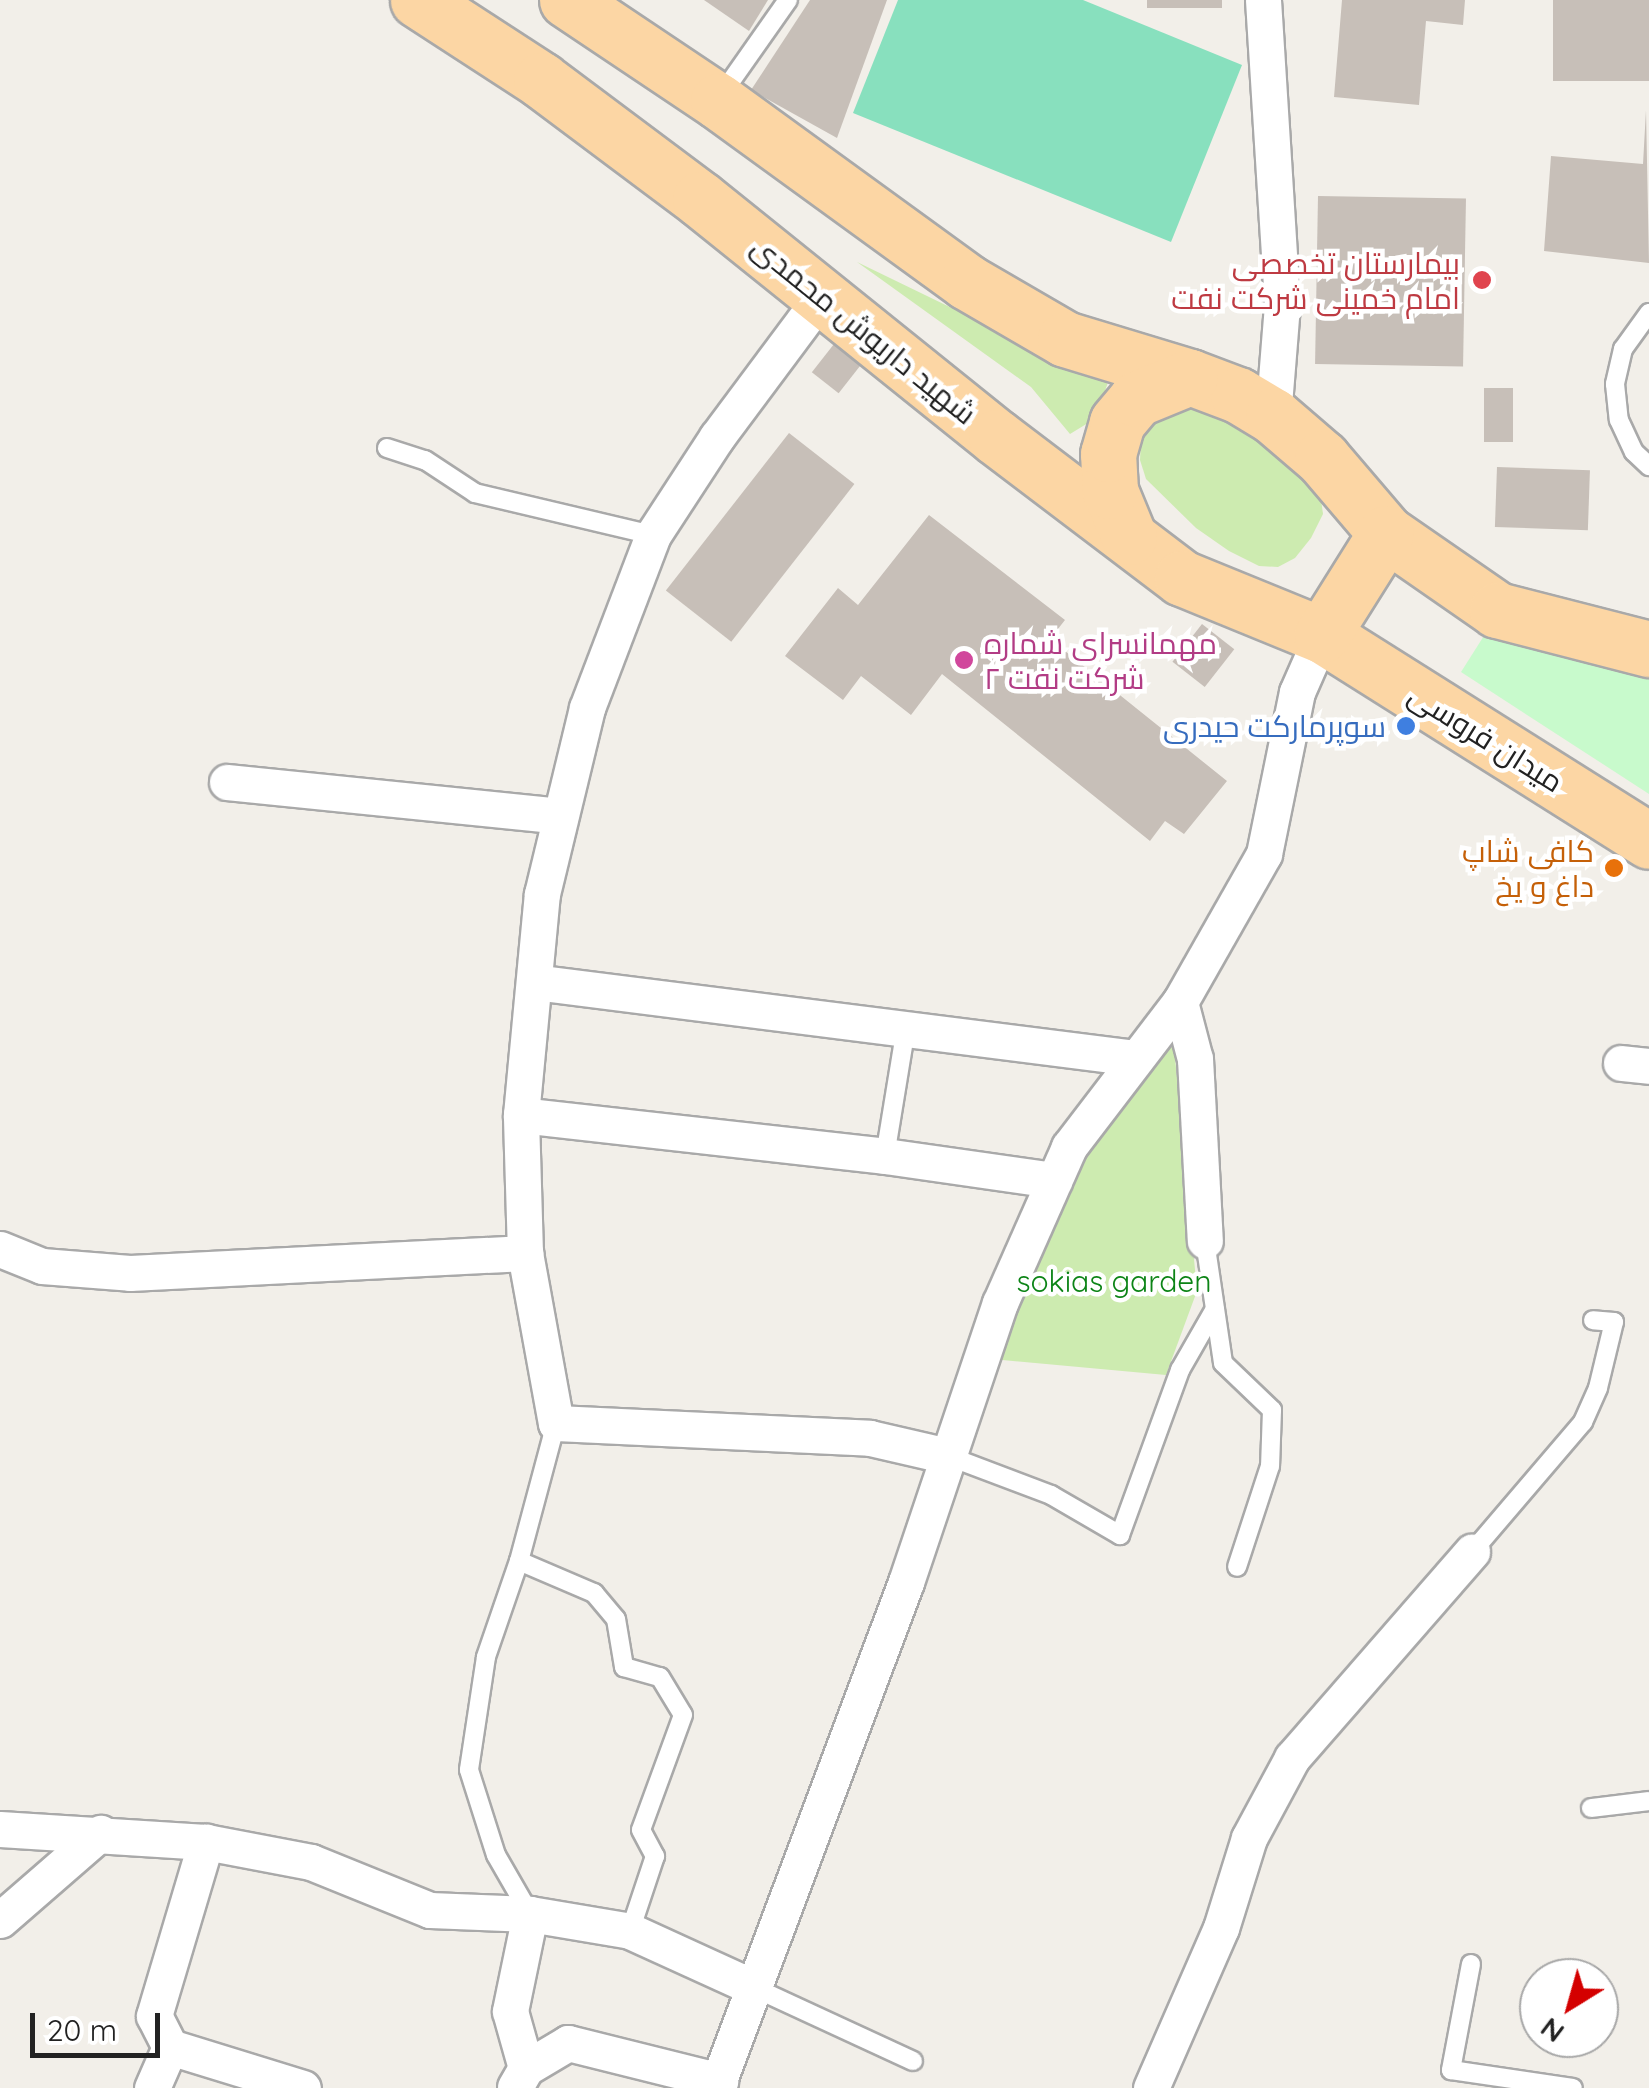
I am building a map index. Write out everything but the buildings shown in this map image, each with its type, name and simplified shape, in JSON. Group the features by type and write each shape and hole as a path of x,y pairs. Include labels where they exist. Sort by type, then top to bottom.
{"main road":[{"name":"شهید داریوش محمدی","path":"418,0 541,80 823,295 996,437 1182,578 1322,635"},
{"path":"567,0 718,101 967,282 1066,339 1190,377 1238,396 1273,416 1322,458 1386,533 1498,610 1649,650"},
{"path":"1128,537 1110,491 1108,454 1118,422 1136,399 1190,377"},
{"path":"1322,635 1386,533"},
{"name":"میدان فروسی","path":"1322,635 1649,841"}],"street":[{"path":"1263,0 1282,304 1273,416"},
{"path":"823,295 717,437 653,535 587,708 542,894 521,1116 525,1253 556,1423 870,1438 948,1456"},
{"path":"530,1914 510,2011 520,2078 568,2043 718,2084 948,1456 1000,1303 1069,1147 1180,1002 1264,854 1297,692 1322,635"},
{"path":"227,782 560,816"},
{"path":"534,982 1136,1058"},
{"path":"1180,1002 1195,1059 1205,1241"},
{"path":"521,1116 885,1156 1054,1180"},
{"path":"0,1249 42,1266 130,1274 525,1253"},
{"path":"1151,2088 1221,1928 1249,1838 1292,1758 1472,1552"},
{"path":"0,1829 206,1842 311,1862 430,1910 530,1914 630,1931 755,1988"},
{"path":"0,1920 100,1833"},
{"path":"206,1842 154,2016 170,2047 303,2088"},
{"path":"152,2088 170,2047"}],"lane":[{"path":"718,101 788,0"},
{"path":"1649,313 1622,349 1615,384 1619,420 1634,452 1649,466"},
{"path":"387,448 425,460 475,493 653,535"},
{"path":"885,1156 906,1028"},
{"path":"1205,1241 1223,1363 1272,1410 1270,1466 1237,1568"},
{"path":"948,1456 1051,1496 1120,1535 1180,1370 1215,1309"},
{"path":"1472,1552 1583,1422 1598,1388 1614,1322 1593,1320"},
{"path":"530,1914 496,1855 469,1770 486,1657 519,1561 556,1423"},
{"path":"519,1561 594,1593 616,1619 624,1667 660,1678 683,1715 641,1830 655,1856 630,1931"},
{"path":"1591,1808 1649,1801"},
{"path":"1471,1964 1451,2070 1572,2088"},
{"path":"755,1988 913,2061"}],"green space":[{"path":"898,0 1083,0 1242,65 1171,242 853,113"},
{"path":"857,262 993,328 1112,371 1100,405 1088,423 1070,434 1031,387"},
{"path":"1203,401 1256,432 1320,492 1323,514 1311,538 1295,558 1278,567 1259,566 1229,551 1196,528 1146,479 1140,460 1141,439 1157,415"},
{"path":"1487,631 1649,675 1649,794 1461,672"},
{"name":"sokias garden","path":"1173,1036 1197,1291 1166,1375 992,1359 1080,1156"}],"place":[{"name":"بیمارستان تخصصی امام خمینی شرکت نفت","path":"1482,280"},
{"name":"مهمانسرای شماره ۲ شرکت نفت","path":"964,660"},
{"name":"سوپرمارکت حیدری","path":"1406,726"},
{"name":"کافی شاپ داغ و یخ","path":"1614,868"}]}
